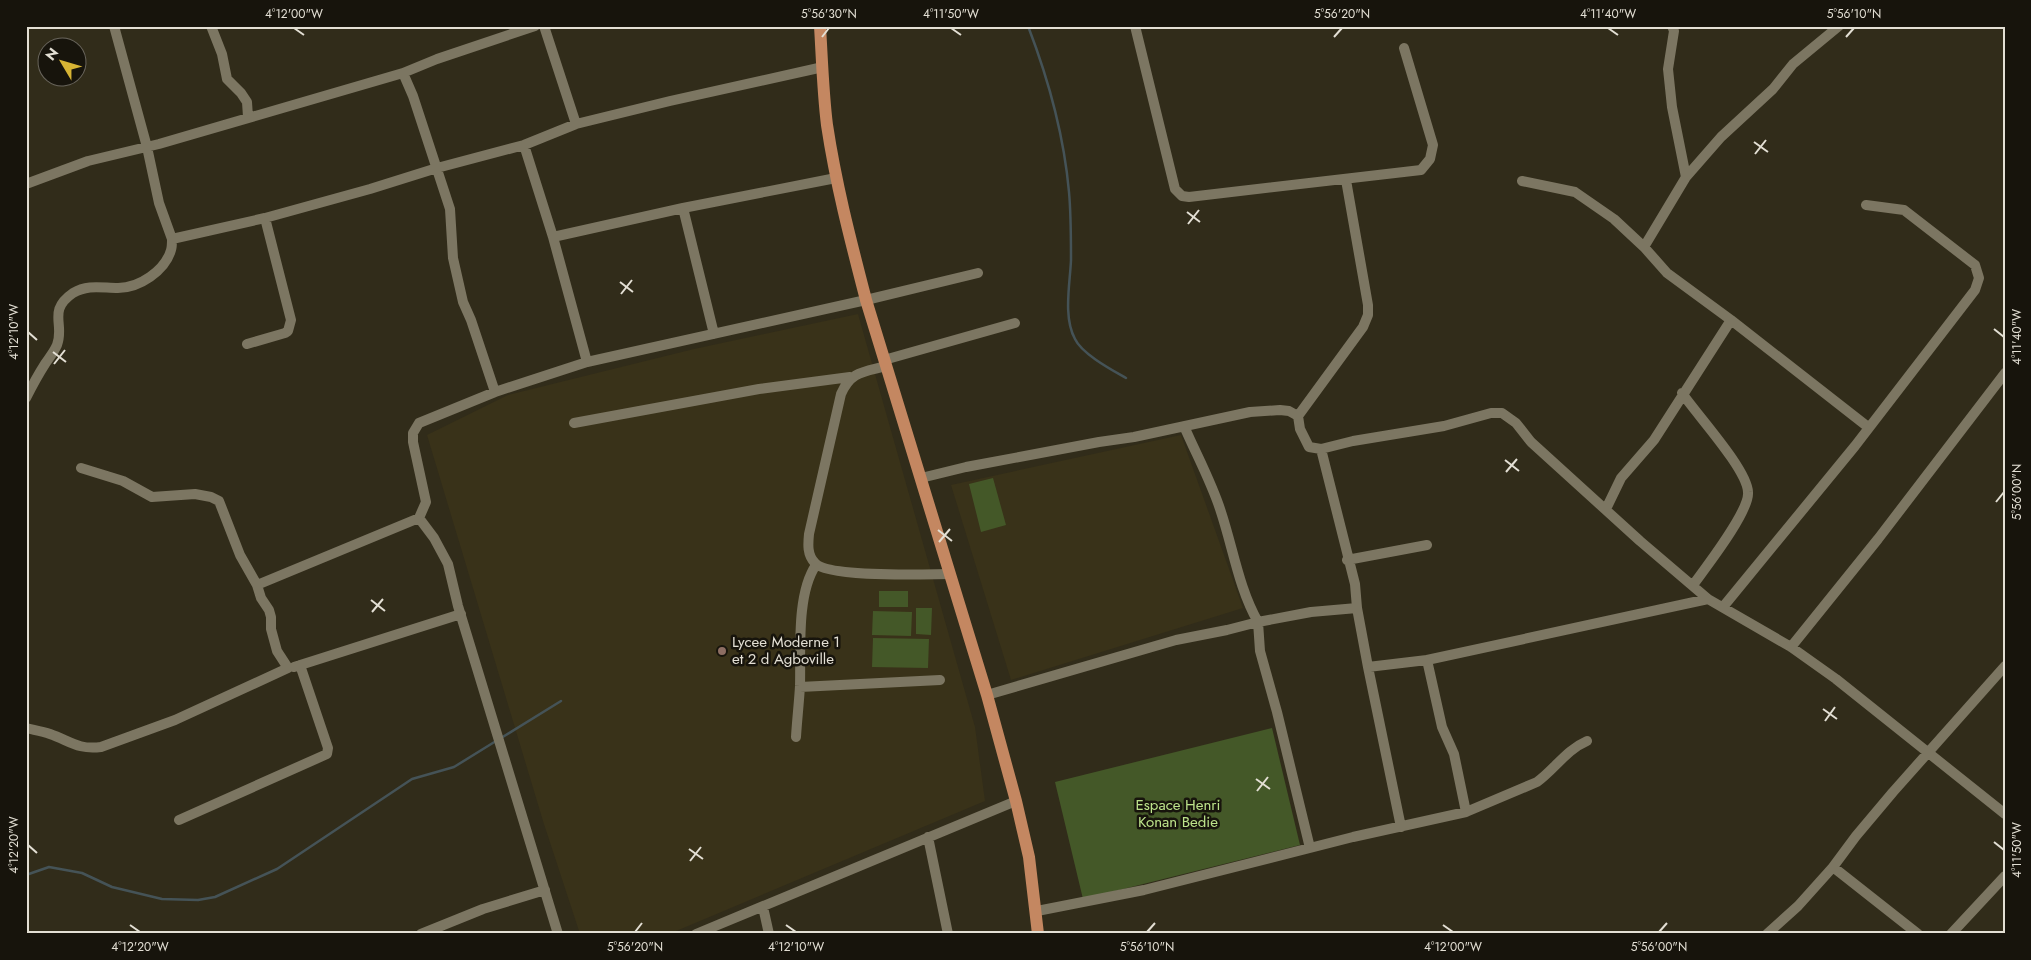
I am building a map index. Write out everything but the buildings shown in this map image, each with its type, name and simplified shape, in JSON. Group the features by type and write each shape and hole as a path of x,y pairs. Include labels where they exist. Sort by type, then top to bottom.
{"main road":[{"path":"820,26 827,123 836,178 866,300 986,695 1016,801 1029,856 1037,911 1038,934"}],"street":[{"path":"26,398 58,343 57,320 59,309 65,300 75,292 86,288 102,286 119,288 152,276 163,264 171,250 172,239 160,203 147,146 114,26"},
{"path":"211,26 222,54 227,79 241,92 247,102 248,117"},
{"path":"26,184 88,160 147,146 403,73 437,59 536,26"},
{"path":"544,26 576,124"},
{"path":"1135,26 1175,189 1182,196 1190,197 1421,170 1430,159 1433,145 1404,48"},
{"path":"1672,26 1674,31 1668,69 1672,106 1686,177"},
{"path":"1644,247 1686,177 1721,137 1773,89 1793,64 1839,26"},
{"path":"172,239 265,218 524,145 576,124 823,66"},
{"path":"403,73 450,209 453,258 463,302 471,320 495,392"},
{"path":"524,145 553,237 587,362"},
{"path":"553,237 684,208 836,178"},
{"path":"1346,180 1368,304 1368,315 1363,327 1298,416 1300,429 1309,447 1321,449 1353,441 1444,426 1491,413 1502,413 1516,423 1531,442 1640,541 1708,599 1791,647 1836,678 2005,814"},
{"path":"1522,181 1575,192 1614,218 1667,273 1731,320 1868,427"},
{"path":"1724,607 1914,372 1975,290 1979,278 1975,266 1904,210 1866,205"},
{"path":"684,208 714,334"},
{"path":"246,344 285,333 288,331 291,320 265,218"},
{"path":"257,585 419,518 426,502 413,442 413,433 419,423 495,392 587,362 978,273"},
{"path":"1606,509 1621,478 1654,440 1682,393 1731,320"},
{"path":"574,423 759,389 850,377 885,363 1016,323"},
{"path":"1791,647 1878,539 2005,373"},
{"path":"850,377 841,394 833,421 809,534 808,546 816,565 826,569 886,575 949,574"},
{"path":"1682,393 1745,479 1749,494 1742,514 1693,585"},
{"path":"921,478 966,467 1134,437 1250,412 1289,411 1298,416"},
{"path":"1184,426 1220,509 1241,581 1258,622 1260,651 1310,848"},
{"path":"1321,449 1347,560 1355,584 1357,608 1368,667 1401,827"},
{"path":"81,468 123,481 152,497 195,494 211,497 218,501 240,555 269,610 271,629 277,651 288,668"},
{"path":"419,518 434,538 448,564 461,614 558,934"},
{"path":"1347,560 1426,545"},
{"path":"796,737 800,687 801,627 809,575 816,565"},
{"path":"1368,667 1426,660 1708,599"},
{"path":"986,695 1176,640 1311,612 1357,608"},
{"path":"26,728 52,734 77,746 88,748 101,747 175,720 288,668 461,614"},
{"path":"1426,660 1442,727 1454,754 1466,812"},
{"path":"179,820 327,754 328,748 300,665"},
{"path":"1767,934 1798,906 1833,867 1856,836 1927,752 2005,666"},
{"path":"800,687 940,680"},
{"path":"1037,911 1144,890 1310,848 1466,812 1537,782 1548,774 1566,754 1577,745 1587,741"},
{"path":"696,934 1016,801"},
{"path":"928,838 948,934"},
{"path":"1833,867 1918,934"},
{"path":"1951,934 2005,876"},
{"path":"421,934 483,909 545,890"},
{"path":"764,907 768,934"}],"shaded area":[{"name":"Lycee Moderne 1 et 2 d Agboville","path":"858,314 975,727 985,801 669,934 580,934 543,821 427,435 508,395 694,349"},
{"path":"1181,435 1243,608 1011,680 951,485"}],"green space":[{"path":"993,478 1006,525 981,532 969,484"},
{"path":"879,591 908,591 908,607 879,607"},
{"path":"916,608 932,608 931,635 916,634"},
{"path":"873,611 912,612 911,636 872,635"},
{"path":"873,638 929,639 928,668 872,667"},
{"name":"Espace Henri Konan Bedie","path":"1272,728 1300,845 1083,899 1055,782"}],"waterway":[{"path":"1028,26 1054,108 1067,171 1071,235 1068,311 1071,330 1075,339 1084,350 1126,378"},
{"path":"501,738 561,701"},
{"path":"26,875 49,867 82,873 112,887 162,899 198,900 215,897 277,869 412,779 454,767 496,741"}],"place":[{"name":"Lycee Moderne 1 et 2 d Agboville","path":"722,651"}]}
